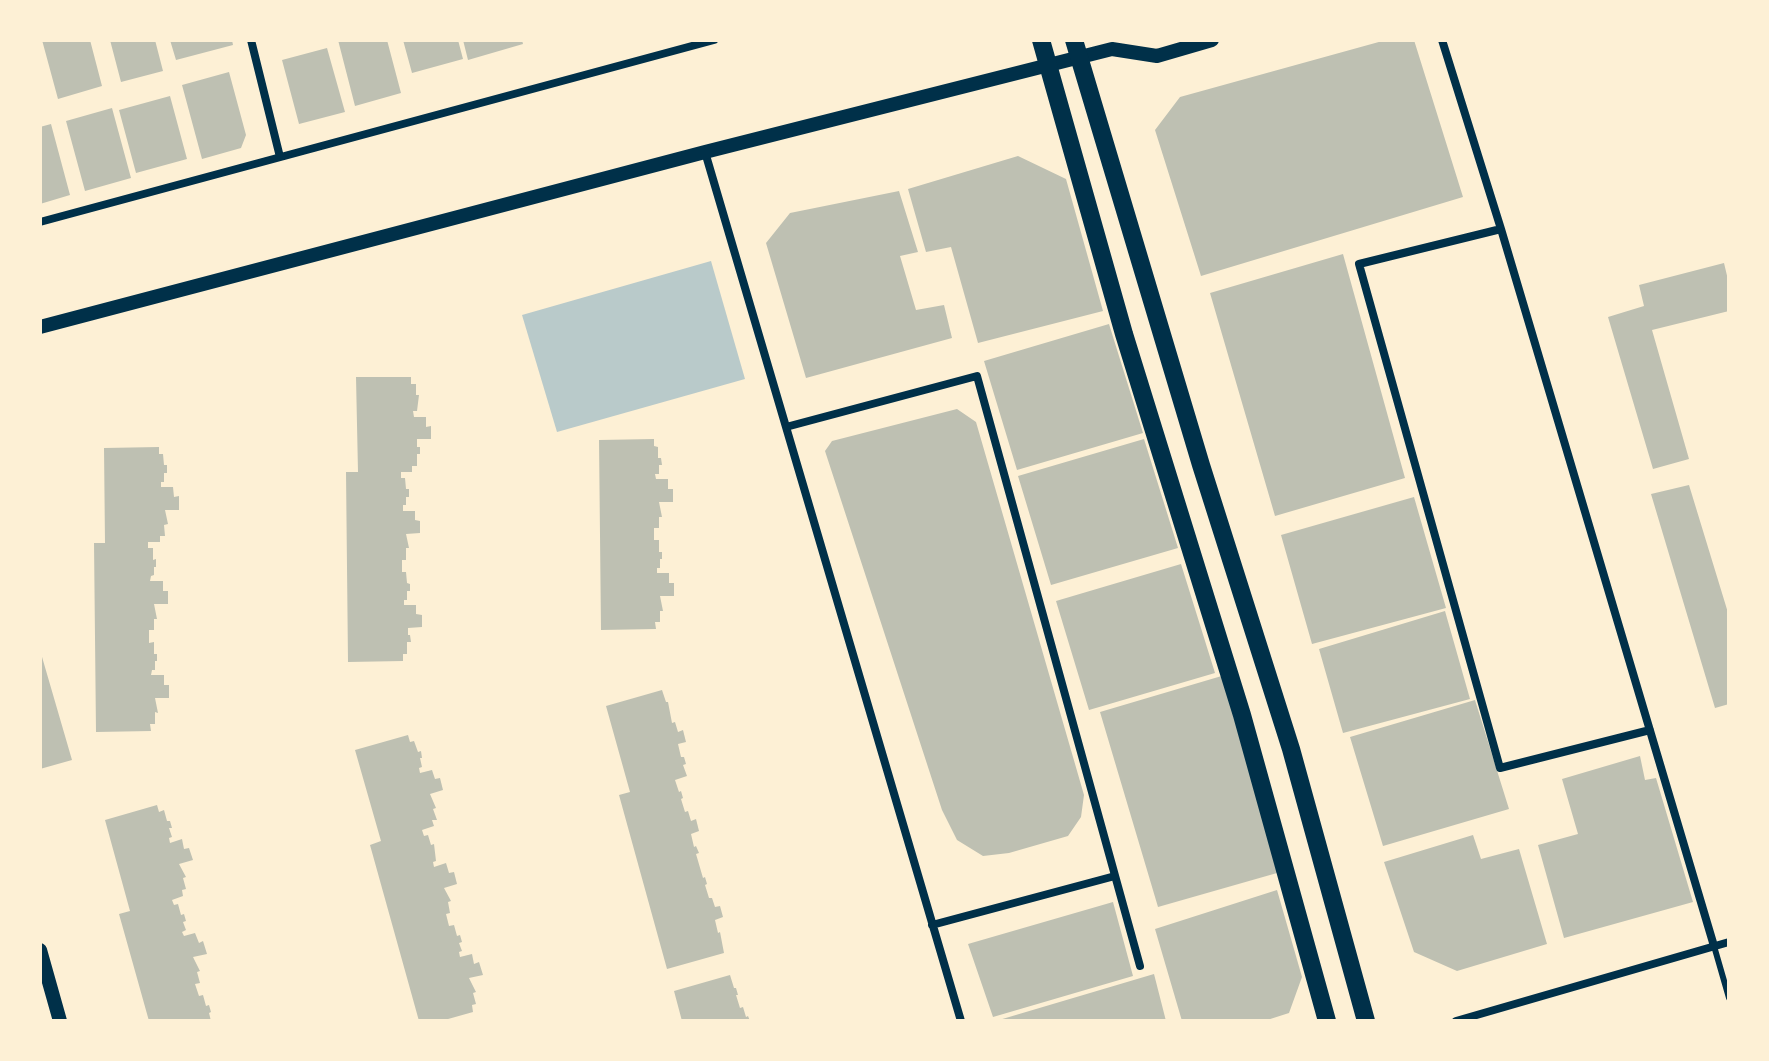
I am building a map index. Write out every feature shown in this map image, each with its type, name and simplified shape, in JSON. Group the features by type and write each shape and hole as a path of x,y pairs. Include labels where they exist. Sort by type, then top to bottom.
{"main road":[{"path":"1041,40 1124,334 1242,715 1327,1021"},
{"path":"1077,49 1201,465 1291,749 1366,1021"}],"street":[{"path":"251,40 280,157"},
{"path":"40,222 714,40"},
{"path":"40,327 705,152 1047,66 1077,49 1116,45 1157,56 1212,40"},
{"path":"1442,40 1714,946"},
{"path":"705,152 961,1021"},
{"path":"1501,229 1359,264 1500,768 1650,730"},
{"path":"786,427 977,376 1140,966"},
{"path":"932,925 1115,876"},
{"path":"1456,1021 1729,942"},
{"path":"40,950 60,1021"}],"lane":[{"path":"1714,946 1729,998"}],"shaded area":[{"path":"711,261 745,379 557,432 522,315"}],"building":[{"path":"42,40 90,40 102,86 58,99"},
{"path":"110,40 155,40 163,71 121,82"},
{"path":"170,40 232,40 233,45 176,60"},
{"path":"338,40 387,40 401,93 355,106"},
{"path":"403,40 458,40 463,59 412,73"},
{"path":"463,40 522,40 523,44 468,60"},
{"path":"1386,40 1414,40 1463,197 1201,276 1155,130 1180,97"},
{"path":"327,48 345,112 299,124 282,60"},
{"path":"229,72 246,135 241,148 202,159 182,85"},
{"path":"170,96 187,159 136,173 119,110"},
{"path":"112,108 131,178 85,191 66,121"},
{"path":"51,124 70,195 40,204 40,127"},
{"path":"1018,156 1066,179 1103,311 978,343 951,247 926,252 908,189"},
{"path":"899,191 918,252 900,256 916,310 944,305 952,338 806,378 766,243 790,213"},
{"path":"1343,254 1405,478 1275,516 1210,293"},
{"path":"1724,263 1729,284 1729,311 1652,330 1689,459 1653,469 1608,317 1644,306 1639,285"},
{"path":"1109,324 1143,433 1017,470 984,361"},
{"path":"356,377 411,377 411,384 416,384 416,395 419,395 414,417 426,417 426,427 431,426 431,439 417,439 420,454 417,454 417,466 412,466 412,472 401,472 406,489 409,489 403,511 415,511 415,520 420,521 420,533 406,534 409,548 406,548 406,560 402,560 402,572 406,572 410,591 407,591 404,605 416,605 416,614 422,615 422,627 408,628 411,642 407,642 407,654 403,654 403,661 348,662 346,472 358,472"},
{"path":"957,409 976,422 1084,795 1081,817 1068,836 1009,853 983,856 957,840 942,810 825,451 832,441"},
{"path":"654,439 662,465 659,465 659,474 655,474 656,479 668,479 668,489 673,489 673,502 659,502 662,517 659,517 659,528 654,528 654,540 659,540 659,552 662,552 657,573 669,573 669,583 674,583 674,596 660,596 663,611 660,611 660,622 655,622 656,629 601,630 599,440"},
{"path":"1144,439 1178,548 1051,585 1018,476"},
{"path":"159,447 159,454 163,454 164,465 167,465 161,487 173,487 174,497 179,496 179,510 165,510 168,524 164,525 165,536 160,536 160,542 148,542 148,548 153,548 153,560 156,559 150,581 163,581 163,591 168,591 168,604 154,604 157,619 154,619 154,630 149,630 149,643 154,642 157,661 151,675 164,675 164,685 169,685 169,698 155,698 158,713 155,712 155,724 150,724 151,731 96,732 94,543 105,543 104,448"},
{"path":"1689,485 1729,616 1729,704 1715,708 1651,494"},
{"path":"1414,497 1446,608 1312,644 1281,535"},
{"path":"1181,564 1215,673 1089,710 1056,601"},
{"path":"1445,611 1470,699 1343,733 1319,649"},
{"path":"40,650 72,760 40,769"},
{"path":"1225,675 1277,873 1158,907 1100,712"},
{"path":"662,690 672,723 675,722 678,732 683,730 686,742 678,744 687,776 675,780 681,791 685,812 688,811 691,821 696,819 699,831 691,834 699,853 696,854 709,898 712,898 715,907 720,906 723,917 715,920 724,953 667,969 619,795 630,792 606,706"},
{"path":"1475,700 1509,809 1383,846 1350,737"},
{"path":"408,735 418,752 421,751 420,773 432,770 435,779 440,778 443,790 430,794 437,820 432,820 434,826 422,830 424,836 428,835 431,845 434,844 434,867 446,863 449,873 454,872 457,884 444,888 451,901 448,902 450,913 446,914 449,926 454,925 457,936 460,935 460,957 472,954 474,964 479,962 483,975 469,978 476,992 473,993 476,1004 472,1005 473,1012 441,1021 419,1021 370,845 381,841 355,750"},
{"path":"1640,756 1645,780 1656,778 1693,902 1564,938 1538,845 1578,834 1562,779"},
{"path":"157,805 159,812 164,810 167,821 170,821 170,843 182,839 184,849 189,848 193,860 179,864 186,877 183,878 186,889 182,890 183,896 172,900 174,905 178,904 181,915 184,914 184,936 195,933 199,943 203,941 207,954 193,957 200,971 197,972 200,983 195,984 199,996 203,995 206,1006 209,1005 211,1021 149,1021 119,914 130,911 105,820"},
{"path":"1473,835 1481,859 1519,849 1547,944 1457,971 1414,952 1384,862"},
{"path":"1277,890 1302,977 1289,1013 1264,1021 1182,1021 1155,929"},
{"path":"1113,902 1133,976 993,1017 968,944"},
{"path":"1154,974 1166,1021 999,1021 999,1020"},
{"path":"730,975 740,1008 743,1007 750,1021 682,1021 674,991"}]}
